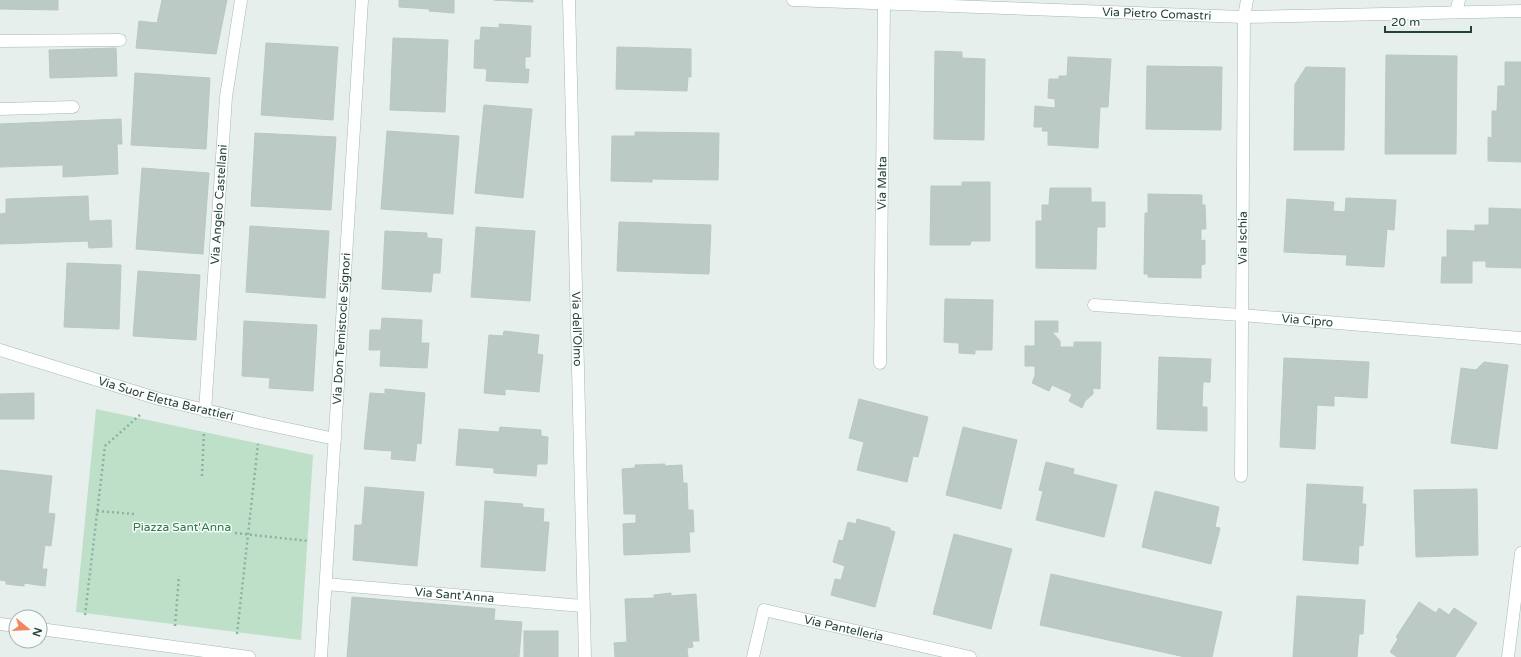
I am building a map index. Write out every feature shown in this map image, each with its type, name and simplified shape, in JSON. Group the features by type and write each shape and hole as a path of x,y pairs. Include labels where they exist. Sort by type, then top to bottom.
{"street":[{"name":"Via Angelo Castellani","path":"205,411 226,97 241,0"},
{"name":"Via Don Temistocle Signori","path":"321,657 362,0"},
{"name":"Via dell'Olmo","path":"569,0 582,606 585,657"},
{"name":"Via Pietro Comastri","path":"793,0 884,3 1017,4 1244,17 1521,11"},
{"name":"Via Ischia","path":"1241,476 1244,17 1247,0"},
{"path":"1456,12 1459,0"},
{"name":"Via Malta","path":"880,363 884,3"},
{"path":"0,41 120,40"},
{"path":"0,109 73,107"},
{"name":"Via Cipro","path":"1094,304 1521,338"},
{"name":"Via Suor Eletta Barattieri","path":"0,350 159,399 205,411 335,439"},
{"path":"1508,657 1521,553"},
{"name":"Via Sant'Anna","path":"326,584 582,606"},
{"name":"Via Pantelleria","path":"753,657 764,610 970,657"},
{"path":"48,631 173,652 249,657"}],"path":[{"path":"83,636 105,446 159,399"},
{"path":"202,476 205,411"},
{"path":"234,655 260,423"},
{"path":"97,511 134,514"},
{"path":"235,533 328,544"},
{"path":"173,652 179,576"}],"green space":[{"name":"Piazza Sant'Anna","path":"96,409 313,455 301,640 76,612"}],"building":[{"path":"0,0 58,0 58,10 0,9"},
{"path":"162,0 227,0 216,54 136,48 139,21 157,23"},
{"path":"399,0 454,0 454,13 429,11 430,9 399,7"},
{"path":"494,0 533,0 533,2"},
{"path":"499,24 531,26 530,57 525,57 525,69 529,69 528,83 486,81 487,69 474,68 475,40 480,40 481,27 499,28"},
{"path":"393,38 448,40 445,112 390,110"},
{"path":"266,43 338,47 333,120 261,115"},
{"path":"617,47 691,49 691,77 688,77 687,91 616,89"},
{"path":"116,48 117,76 50,78 49,50"},
{"path":"935,51 962,52 962,58 985,59 984,140 934,139"},
{"path":"1386,55 1457,56 1456,154 1385,154"},
{"path":"1068,57 1111,59 1108,107 1100,107 1098,148 1048,145 1048,131 1042,131 1043,127 1034,127 1035,106 1055,108 1055,99 1048,98 1049,79 1059,79 1059,76 1067,76"},
{"path":"1505,62 1521,62 1521,162 1488,161 1488,137 1492,138 1492,111 1497,111 1498,86 1505,86"},
{"path":"1147,66 1222,67 1221,130 1146,129"},
{"path":"1306,67 1345,68 1344,150 1294,150 1295,84"},
{"path":"135,73 210,78 206,149 131,145"},
{"path":"484,105 532,109 523,198 475,193"},
{"path":"121,119 122,144 117,144 118,174 63,177 63,165 0,167 0,124"},
{"path":"387,131 459,136 453,214 381,209"},
{"path":"635,132 719,133 718,180 652,179 652,182 611,181 612,136 635,136"},
{"path":"255,133 336,137 331,210 251,206"},
{"path":"142,168 209,173 203,254 136,249"},
{"path":"962,182 990,182 990,241 971,241 970,245 930,245 931,186 962,186"},
{"path":"1050,188 1091,188 1091,202 1105,202 1105,227 1097,227 1096,269 1036,268 1036,221 1042,221 1042,205 1049,205"},
{"path":"1148,194 1202,195 1202,205 1205,205 1206,229 1201,229 1201,241 1205,240 1205,264 1201,265 1201,278 1148,277 1148,274 1144,274 1145,213 1148,213"},
{"path":"88,196 89,221 111,220 112,247 89,248 88,241 0,244 0,214 6,213 6,199"},
{"path":"1346,198 1396,200 1394,230 1387,229 1384,267 1346,265 1347,255 1284,252 1287,199 1334,202 1333,211 1345,212"},
{"path":"1489,208 1521,209 1521,268 1486,267 1486,261 1472,261 1472,283 1441,283 1442,257 1447,257 1447,230 1475,231 1475,225 1489,225"},
{"path":"619,222 711,225 709,274 617,271"},
{"path":"250,226 329,231 325,298 246,292"},
{"path":"476,227 535,231 530,301 471,297"},
{"path":"385,231 427,233 427,238 442,239 440,273 433,273 431,292 382,289"},
{"path":"67,263 121,265 119,329 64,327"},
{"path":"138,271 200,275 196,340 133,336"},
{"path":"945,299 993,300 992,350 975,350 975,354 959,353 959,343 944,342"},
{"path":"382,318 422,320 421,343 429,343 427,368 380,366 381,350 369,350 370,330 381,330"},
{"path":"244,321 317,325 313,391 269,388 270,378 242,376"},
{"path":"1035,321 1058,321 1058,332 1052,332 1060,341 1060,347 1074,347 1074,342 1101,342 1100,389 1093,388 1093,394 1085,401 1082,408 1069,401 1072,394 1052,385 1049,391 1032,383 1035,376 1035,366 1025,366 1025,346 1035,346"},
{"path":"504,331 539,335 537,354 543,355 539,392 505,389 505,395 484,393 489,335 503,336"},
{"path":"1159,357 1211,359 1210,382 1203,382 1202,407 1207,407 1207,431 1157,429"},
{"path":"1284,358 1369,362 1367,398 1334,396 1334,406 1317,405 1315,449 1280,447"},
{"path":"1484,362 1508,365 1497,449 1451,443 1461,368 1476,370"},
{"path":"385,389 425,393 421,444 417,443 415,461 391,459 392,451 364,449 370,393 385,394"},
{"path":"34,393 34,419 0,419 0,394"},
{"path":"859,399 928,417 918,457 913,456 907,482 857,470 864,442 849,438"},
{"path":"500,427 541,430 541,436 548,437 547,464 537,464 536,476 494,473 494,468 456,465 459,429 499,432"},
{"path":"963,427 1017,440 1001,509 946,495"},
{"path":"1046,462 1074,469 1073,474 1117,485 1104,537 1036,520 1043,491 1039,490"},
{"path":"665,464 664,466 682,465 683,483 687,483 688,510 693,510 694,532 689,532 690,552 624,555 623,524 636,523 636,514 624,514 622,469 635,468 635,465"},
{"path":"0,470 52,476 48,513 55,514 51,546 45,545 42,569 47,569 45,586 24,583 24,586 6,584 6,581 0,580"},
{"path":"1307,484 1363,487 1362,504 1366,504 1363,546 1359,545 1358,564 1303,560"},
{"path":"365,487 424,492 417,566 353,560 355,525 362,525"},
{"path":"1477,489 1478,555 1416,557 1414,490"},
{"path":"1155,491 1219,507 1215,527 1220,528 1211,564 1142,547"},
{"path":"485,501 523,504 522,507 544,509 543,522 549,522 545,571 481,567"},
{"path":"857,519 890,528 890,530 895,532 875,607 831,595 835,579 841,580 845,566 833,562 839,540 843,541 848,522 856,524"},
{"path":"954,534 1012,549 991,629 933,614"},
{"path":"1051,574 1222,612 1212,657 1185,657 1040,625"},
{"path":"671,593 671,596 696,594 699,641 692,641 693,647 687,648 688,657 615,657 614,643 627,642 625,599 654,598 654,595"},
{"path":"1297,596 1365,600 1363,634 1359,634 1357,657 1293,657"},
{"path":"352,597 495,609 494,620 522,622 519,657 347,657"},
{"path":"1419,602 1436,613 1439,608 1449,615 1454,608 1477,623 1455,657 1397,657 1390,652 1398,639 1396,637"},
{"path":"524,631 558,631 558,657 524,657"}]}
